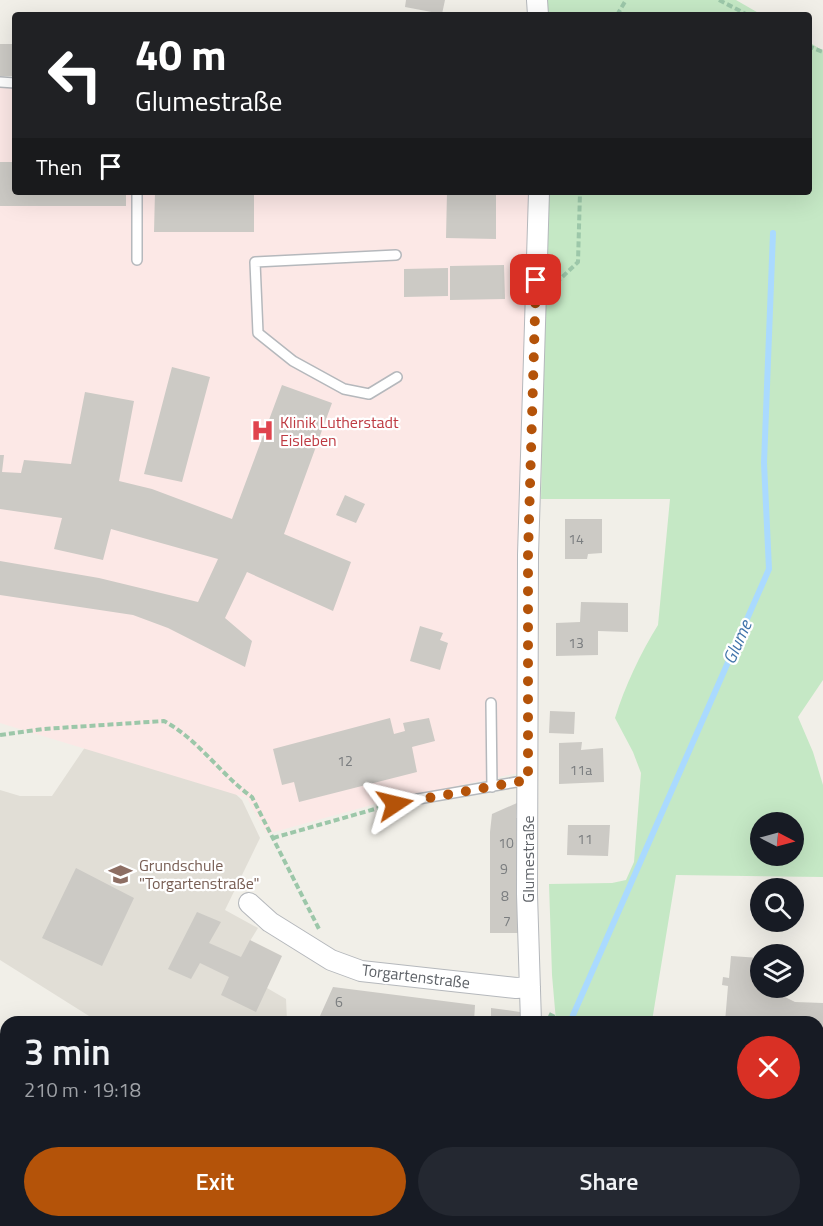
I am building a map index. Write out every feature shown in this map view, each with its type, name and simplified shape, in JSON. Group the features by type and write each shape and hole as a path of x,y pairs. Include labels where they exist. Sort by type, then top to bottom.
{"street":[{"name":"Glumestraße","path":"531,1016 528,555 539,195"},
{"name":"Torgartenstraße","path":"249,903 270,922 331,960 361,971 516,988 530,987"}],"lane":[{"path":"137,195 137,260"},
{"path":"396,255 255,262 258,333 293,361 344,389 369,394 397,377"},
{"path":"491,703 492,787"},
{"path":"395,804 528,780"}],"path":[{"path":"719,0 742,12"},
{"path":"536,302 578,262 580,195"},
{"path":"0,735 43,729 164,721 199,746 232,783 252,797 310,908"},
{"path":"273,838 395,804"}],"shaded area":[{"name":"Klinik Lutherstadt Eisleben","path":"0,77 12,77 12,195 530,195 523,772 386,801 267,834 247,798 0,723"},
{"name":"Grundschule \"Torgartenstraße\"","path":"96,731 171,734 242,800 260,838 225,910 258,928 250,941 267,988 286,999 287,1016 89,1016 0,960 0,790 20,796 52,796"}],"green space":[{"path":"544,0 736,0 757,12 544,12"},
{"path":"812,44 823,51 823,680 798,717 813,752 823,785 823,877 676,875 653,1016 556,1016 549,884 612,883 626,880 634,862 641,773 615,718 634,670 658,625 670,499 541,499 547,195 812,195"}],"building":[{"path":"406,0 445,0 442,12 405,7"},
{"path":"0,44 12,44 12,76 0,76"},
{"path":"0,162 12,162 12,195 126,195 126,206 0,206"},
{"path":"155,195 254,195 254,232 154,232"},
{"path":"447,195 496,195 496,239 446,238"},
{"path":"504,265 505,299 450,300 450,266"},
{"path":"448,268 448,296 404,297 404,269"},
{"path":"172,367 210,377 182,482 144,474"},
{"path":"282,385 332,403 284,534 351,562 333,611 247,572 225,618 252,641 245,667 168,628 133,615 0,595 0,561 99,578 198,602 218,559 111,529 103,560 54,549 62,518 0,509 0,455 4,455 2,472 21,473 24,460 71,464 85,392 134,401 119,481 152,489 232,519"},
{"path":"345,495 365,504 356,523 336,515"},
{"path":"565,519 602,519 602,553 588,554 587,559 565,559"},
{"path":"581,602 628,603 628,632 598,631 598,655 556,656 556,623 580,622"},
{"path":"420,626 443,633 440,640 448,643 440,670 410,661"},
{"path":"550,711 575,712 574,734 549,733"},
{"path":"390,718 394,734 405,731 403,723 429,718 435,741 412,747 417,772 299,802 294,782 282,785 273,749"},
{"path":"582,742 581,750 603,748 604,782 559,784 559,743"},
{"path":"517,803 516,818 521,818 520,933 490,933 492,814"},
{"path":"568,825 610,825 608,856 567,855"},
{"path":"76,868 134,898 102,966 42,938"},
{"path":"197,912 221,922 209,943 241,957 250,940 282,956 256,1012 221,995 229,977 200,963 191,979 168,969"},
{"path":"731,956 750,957 750,998 787,998 795,1002 823,1003 823,1016 726,1016 728,986 722,985 723,977 729,978"},
{"path":"333,987 475,1005 474,1016 320,1016"},
{"path":"491,1008 520,1012 520,1016 491,1016"}],"waterway":[{"name":"Glume","path":"573,1016 769,569 764,463 773,233"}],"place":[{"name":"Klinik Lutherstadt Eisleben","path":"262,431"},
{"name":"Grundschule \"Torgartenstraße\"","path":"121,874"}],"route":[{"path":"395,804 528,780 528,555 536,280"}]}
